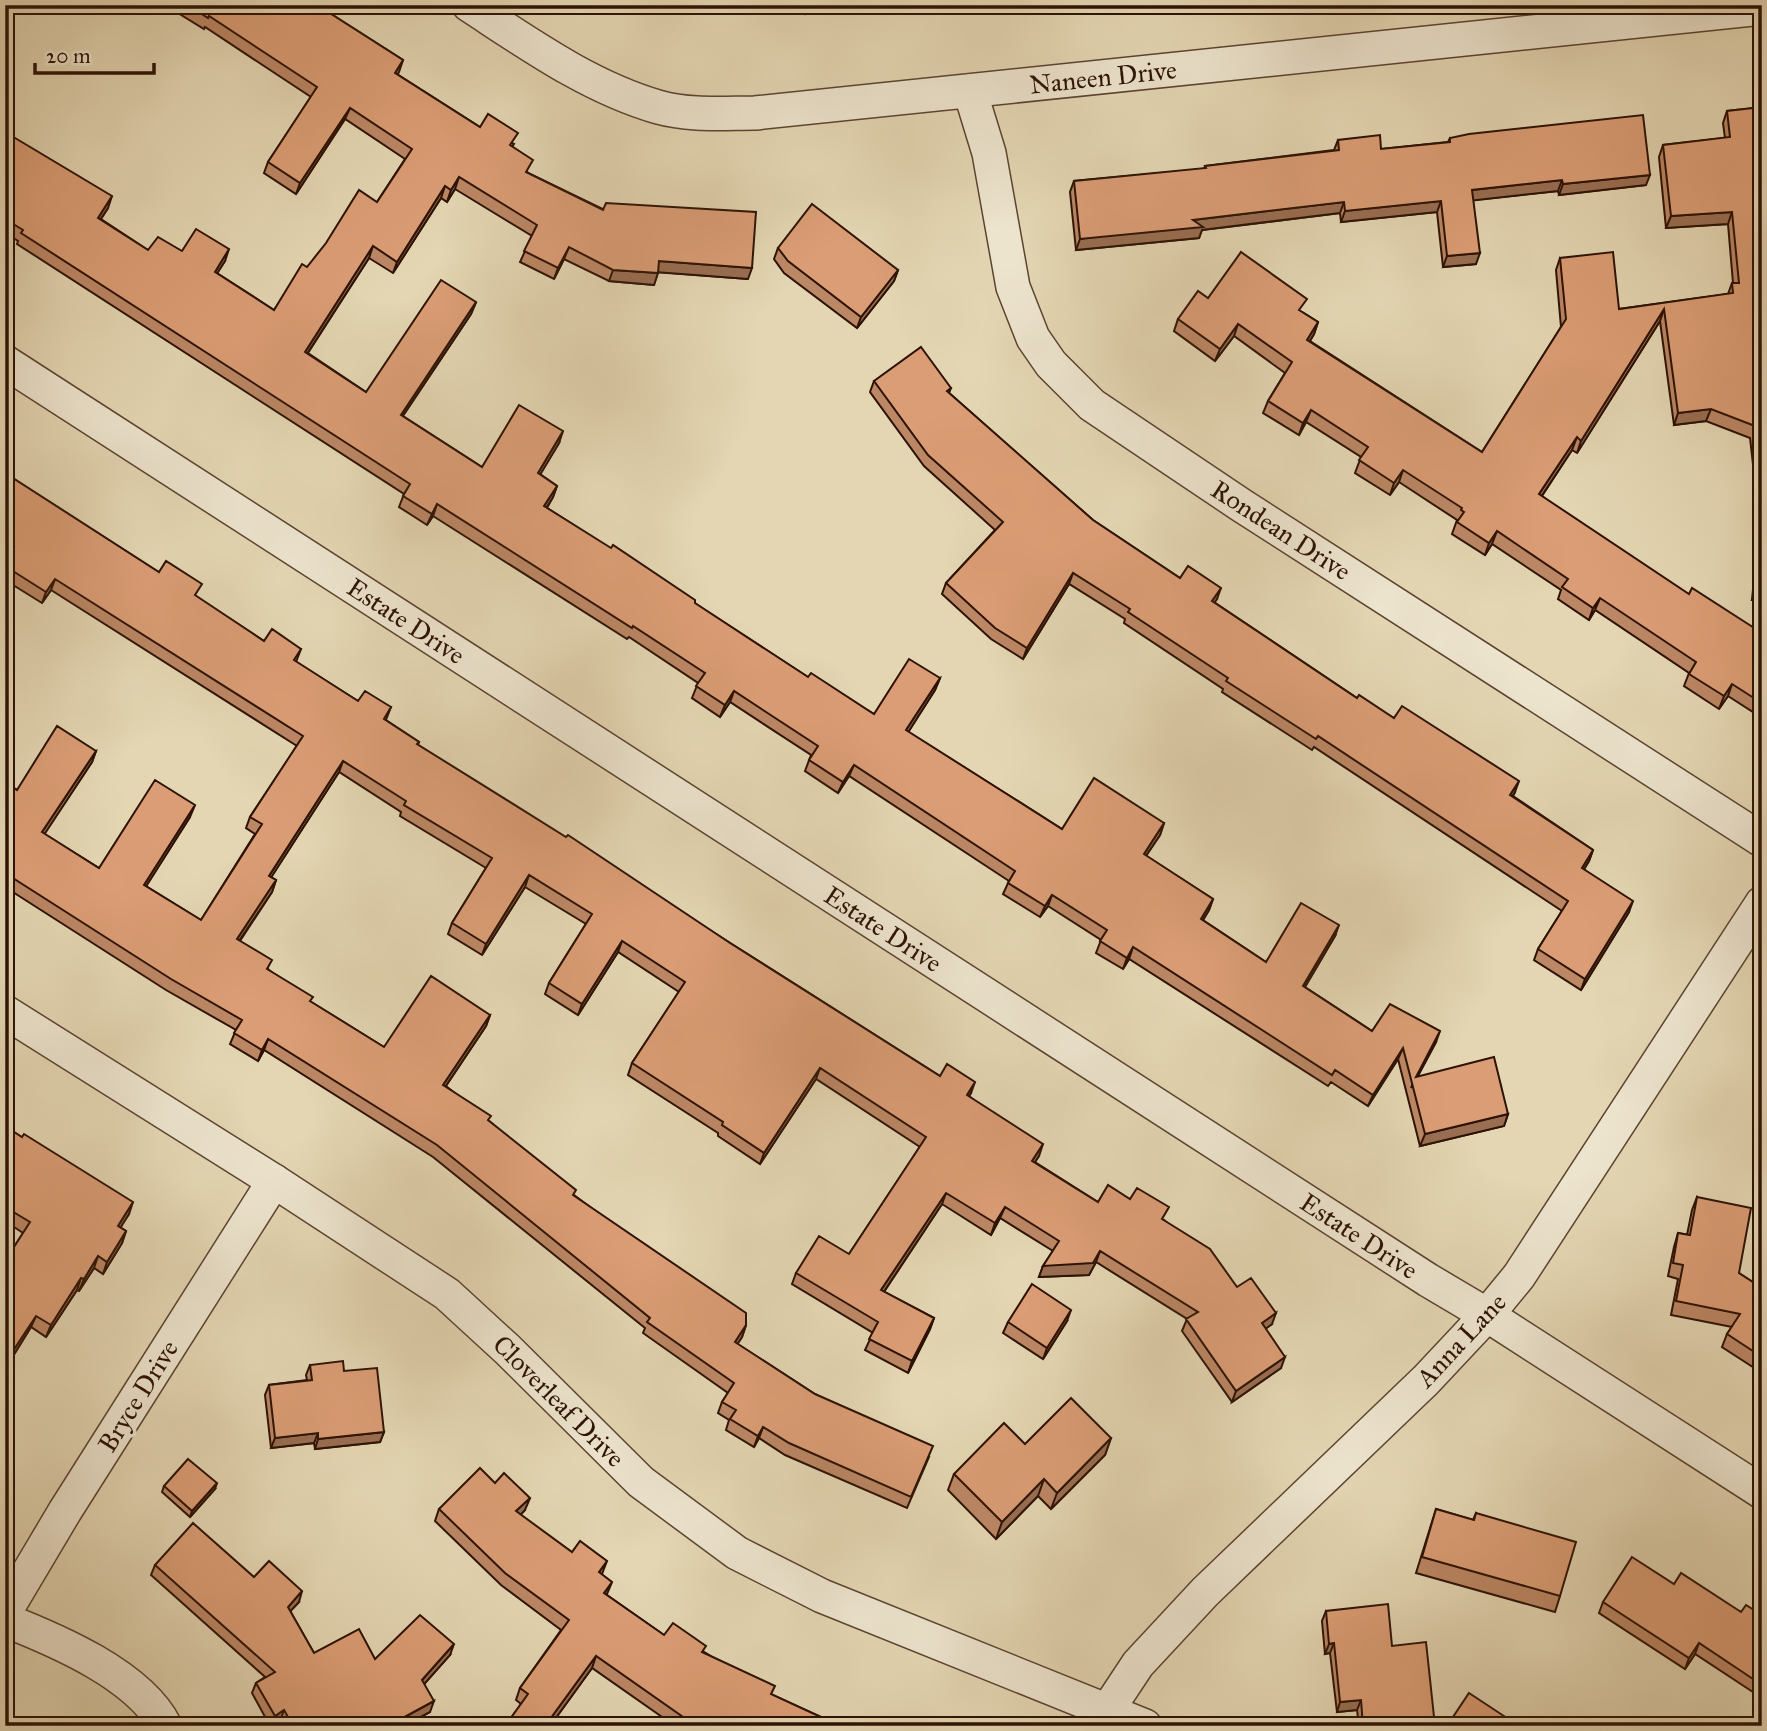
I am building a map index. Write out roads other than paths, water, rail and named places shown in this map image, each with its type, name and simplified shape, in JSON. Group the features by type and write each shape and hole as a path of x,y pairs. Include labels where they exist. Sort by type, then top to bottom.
{"street":[{"name":"Naneen Drive","path":"469,5 598,84 659,107 697,113 755,113 1762,8"},
{"name":"Rondean Drive","path":"970,91 989,153 1013,287 1033,338 1051,364 1092,405 1241,505 1762,840"},
{"name":"Estate Drive","path":"5,362 1405,1265 1762,1492"},
{"name":"Anna Lane","path":"1102,1717 1138,1664 1205,1592 1426,1380 1487,1315 1527,1265 1762,903"},
{"name":"Cloverleaf Drive","path":"5,1012 274,1181 447,1294 508,1350 641,1482 737,1553 822,1596 1102,1717 1145,1726"},
{"name":"Bryce Drive","path":"5,1612 65,1511 274,1181"},
{"path":"5,1620 51,1638 109,1670 146,1700 160,1716 164,1726"}]}
